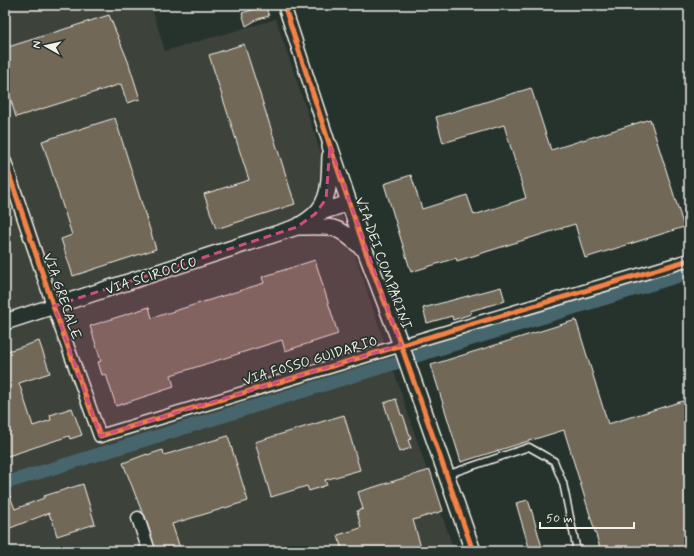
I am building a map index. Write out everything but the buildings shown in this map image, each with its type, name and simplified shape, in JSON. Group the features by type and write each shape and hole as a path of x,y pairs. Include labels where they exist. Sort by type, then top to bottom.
{"street":[{"name":"VIA DEI COMPARINI","path":"284,5 365,250 401,345 473,551"},
{"name":"VIA SCIROCCO","path":"5,322 297,227 315,214 326,199 330,173 330,146"},
{"name":"VIA GRECALE","path":"5,162 100,436"},
{"name":"VIA SCIROCCO","path":"315,214 349,203"},
{"name":"VIA SCIROCCO","path":"331,228 354,217"},
{"name":"VIA SCIROCCO","path":"297,227 331,228 343,233 365,250"},
{"name":"VIA FOSSO GUIDARIO","path":"100,436 689,260"},
{"path":"138,518 149,551"}],"lane":[{"path":"446,475 529,447 554,461 563,483 576,546 574,551"}],"highlighted area":[{"path":"330,146 401,345 100,436 54,306 297,227 315,214 326,199"}],"shaded area":[{"path":"5,5 151,5 165,51 276,19 454,551 5,551"}],"waterway":[{"path":"416,356 689,273"},
{"path":"5,483 399,362"}],"cycle path":[{"path":"284,5 365,250 401,345 473,551"},
{"path":"5,162 56,314 100,436 689,260"}]}
